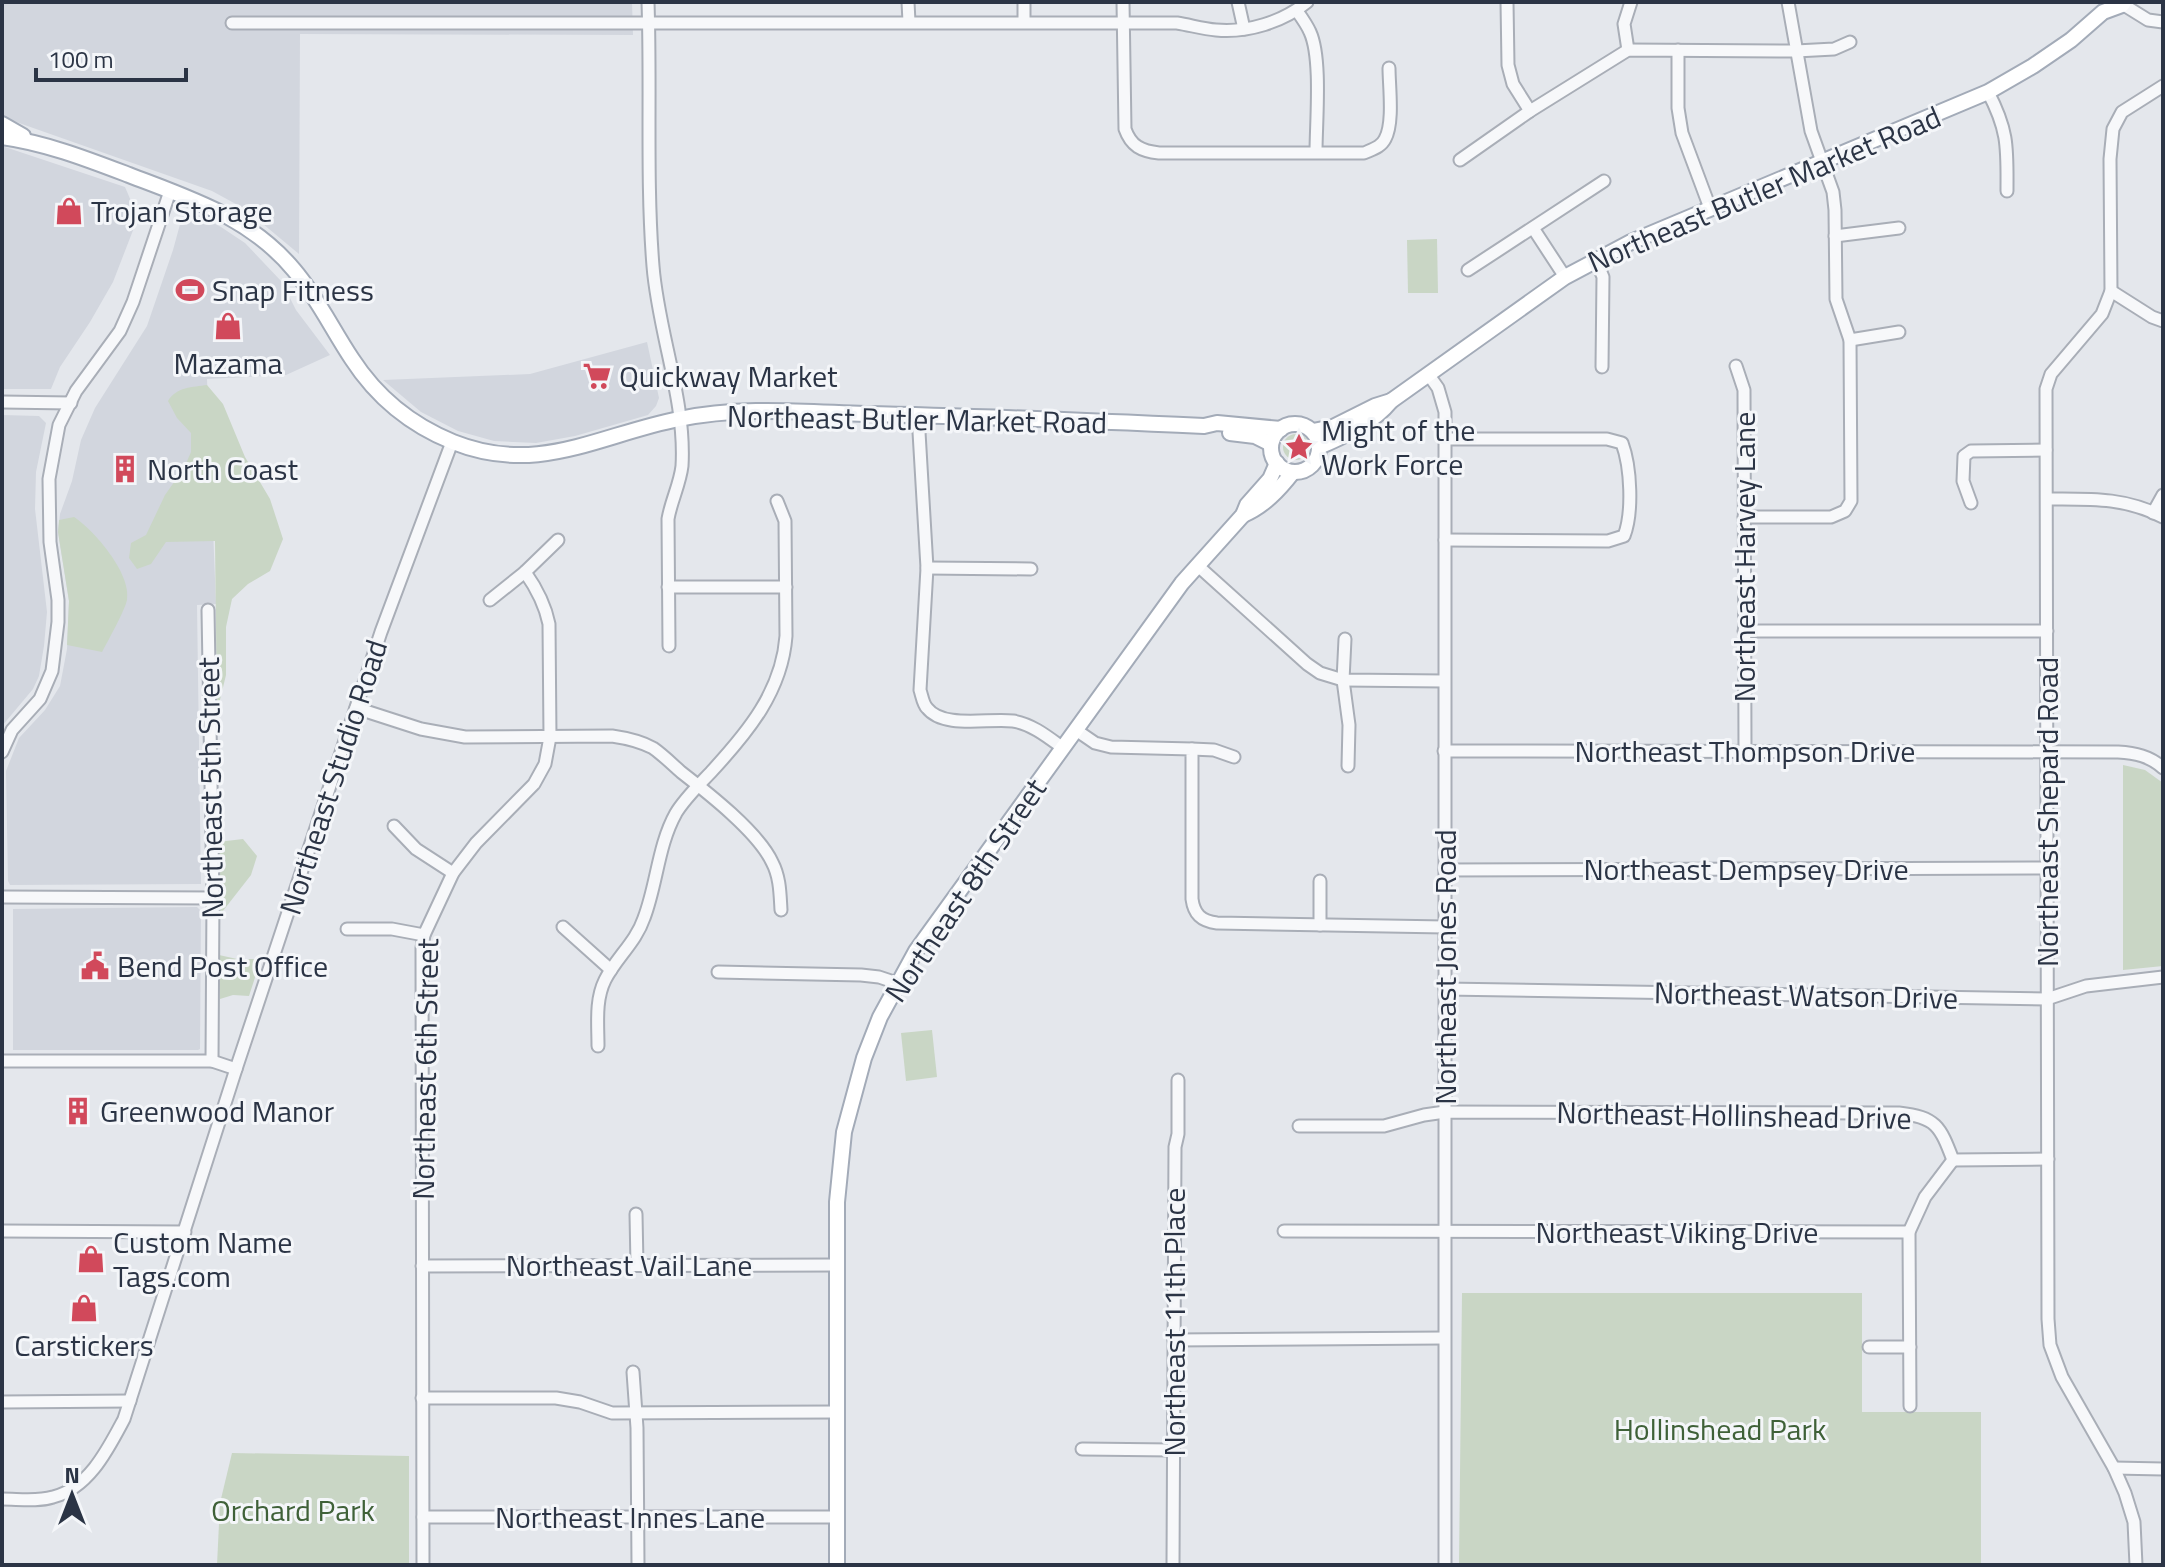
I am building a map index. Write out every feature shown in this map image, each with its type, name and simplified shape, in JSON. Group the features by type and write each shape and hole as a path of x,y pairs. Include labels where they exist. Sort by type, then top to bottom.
{"main road":[{"name":"Northeast Butler Market Road","path":"1319,447 1369,423 1391,401 1565,277 1631,242 1988,92 2071,40 2104,7 2122,3"},
{"name":"Northeast Butler Market Road","path":"2,124 30,141"},
{"name":"Northeast Butler Market Road","path":"2,137 30,141 86,159 209,206 243,224 273,247 310,289 352,359 375,390 421,426 452,442 476,449 511,456 571,450 680,419 733,412 918,415 1204,426 1217,423 1281,429"},
{"name":"Northeast Butler Market Road","path":"1313,431 1333,427 1391,401"},
{"path":"1293,424 1301,424 1313,431 1319,447 1318,458 1308,469 1293,472 1277,463 1271,444 1275,434 1293,424"},
{"name":"Northeast Butler Market Road","path":"1204,426 1216,431 1255,436 1271,444"},
{"name":"Northeast 8th Street","path":"837,1565 837,1202 844,1132 864,1058 880,1017 916,951 1197,565 1243,515 1247,505 1270,479 1277,463"},
{"name":"Northeast 8th Street","path":"1243,515 1257,509 1293,472"}],"street":[{"path":"648,2 653,268 680,419 682,466 668,519 669,646"},
{"path":"908,2 909,22"},
{"path":"1024,2 1024,22"},
{"path":"1123,2 1123,117 1129,140 1146,151 1364,153 1379,147 1386,138 1389,68"},
{"path":"1238,2 1244,29"},
{"path":"232,23 1177,23 1216,30 1244,29 1270,23 1297,11 1307,2"},
{"path":"1507,2 1508,65 1513,84 1530,111"},
{"path":"1628,50 1624,24 1631,2"},
{"path":"1744,517 1831,517 1845,511 1852,491 1850,340 1836,299 1833,192 1811,131 1788,2"},
{"path":"2122,3 2148,20 2163,22"},
{"path":"1297,11 1314,44 1316,152"},
{"path":"1460,160 1530,111 1628,50 1796,51 1834,49 1850,42"},
{"path":"1678,50 1678,108 1682,133 1710,208"},
{"name":"Northeast Shepard Road","path":"2136,1565 2134,1522 2125,1493 2062,1377 2050,1345 2048,1319 2046,389 2051,374 2102,314 2111,291 2110,159 2113,129 2122,112 2162,88"},
{"path":"1988,92 2005,132 2007,191"},
{"path":"1468,270 1604,181"},
{"path":"2,752 12,730 40,699 52,671 58,600 50,542 49,479 59,425 76,391 120,331 133,302 170,191"},
{"path":"1533,228 1565,277"},
{"path":"1835,236 1899,228"},
{"path":"1596,260 1603,277 1602,367"},
{"path":"2111,291 2163,321"},
{"path":"1850,340 1899,332"},
{"name":"Northeast Harvey Lane","path":"1736,366 1744,390 1745,750"},
{"name":"Northeast Jones Road","path":"1428,374 1442,397 1445,412 1445,1565"},
{"path":"2,402 71,403"},
{"path":"918,415 927,568 920,690 926,707 939,718 952,721 1015,721 1034,728 1063,748"},
{"path":"1445,439 1607,439 1622,443 1628,459 1628,524 1624,536 1608,541 1445,540"},
{"name":"Northeast Studio Road","path":"2,1499 37,1500 55,1497 73,1488 106,1452 124,1419 386,618 452,442"},
{"path":"1971,503 1963,481 1964,456 1971,451 2046,450"},
{"path":"2047,499 2116,500 2158,515 2163,495"},
{"path":"598,1046 599,1001 604,983 645,917 669,829 677,811 760,715 777,678 785,653 786,587 785,521 777,501"},
{"path":"490,600 558,540"},
{"path":"1197,565 1320,673 1343,680 1444,681"},
{"path":"927,568 1031,569"},
{"name":"Northeast 6th Street","path":"423,1565 421,978 424,935 453,873 476,843 534,784 545,764 550,737 549,624 537,588 525,572"},
{"path":"668,587 786,587"},
{"name":"Northeast 5th Street","path":"208,610 213,898 212,1061"},
{"path":"1744,631 2047,631"},
{"path":"1345,639 1343,680 1349,725 1348,766"},
{"path":"356,708 442,734 465,737 628,738 653,748 756,837 776,871 781,910"},
{"path":"1076,730 1095,743 1111,747 1214,750 1234,757"},
{"path":"1192,749 1192,899 1198,916 1217,923 1445,927"},
{"name":"Northeast Thompson Drive","path":"1444,751 2137,753 2163,768"},
{"path":"394,826 416,849 453,873"},
{"name":"Northeast Dempsey Drive","path":"1445,870 2046,868"},
{"path":"1320,881 1320,925"},
{"path":"2,897 213,898"},
{"path":"563,927 611,970"},
{"path":"347,929 392,929 424,935"},
{"path":"718,972 861,975 897,983"},
{"name":"Northeast Watson Drive","path":"1445,989 2047,999 2086,986 2163,977"},
{"path":"2,1061 212,1061 236,1069"},
{"name":"Northeast 11th Place","path":"1173,1565 1178,1080"},
{"name":"Northeast Hollinshead Drive","path":"1299,1126 1384,1126 1445,1112 1899,1113 1917,1115 1933,1123 1943,1135 1953,1160"},
{"path":"1910,1406 1909,1232 1925,1197 1953,1160 2048,1159"},
{"path":"636,1214 637,1265"},
{"path":"2,1231 185,1232"},
{"name":"Northeast Viking Drive","path":"1284,1231 1909,1232"},
{"name":"Northeast Vail Lane","path":"422,1266 836,1265"},
{"path":"1174,1340 1444,1338"},
{"path":"1869,1347 1910,1347"},
{"path":"633,1372 638,1565"},
{"path":"422,1398 556,1398 612,1413 836,1412"},
{"path":"2,1402 130,1401"},
{"path":"1082,1449 1173,1450"},
{"path":"2114,1468 2163,1469"},
{"name":"Northeast Innes Lane","path":"423,1517 836,1517"}],"shaded area":[{"path":"2,2 632,2 633,35 300,34 299,254 245,209 212,191 2,117"},
{"path":"2,146 125,187 131,201 142,207 113,282 60,367 51,389 2,389"},
{"path":"199,215 245,243 282,282 296,310 330,355 286,375 207,379 216,604 197,605 201,884 10,885 6,771 19,738 45,710 60,686 67,649 69,601 58,532 60,514 72,481 81,440 95,408 147,326 182,217"},
{"path":"647,342 659,398 648,415 575,436 536,443 494,441 458,431 421,412 383,380 530,374"},
{"path":"2,415 39,416 46,423 36,472 35,509 47,612 39,676 33,689 2,726"},
{"path":"197,907 201,911 200,1049 13,1050 13,909"}],"green space":[{"path":"1437,239 1438,293 1408,293 1407,240"},
{"path":"207,385 223,404 245,457 270,499 283,539 270,571 248,584 232,599 226,627 226,675 217,712 215,541 166,542 151,564 137,569 129,558 131,543 146,535 191,452 191,433 177,418 168,401 180,390"},
{"path":"1296,434 1305,438 1309,447 1305,456 1296,460 1287,456 1283,447 1287,438"},
{"path":"74,517 110,554 124,578 127,590 126,605 102,652 67,645 69,601 58,532 59,520"},
{"path":"2123,765 2145,770 2163,783 2163,966 2123,970"},
{"path":"243,839 257,856 251,875 219,916 218,842"},
{"path":"219,955 261,959 249,996 233,995 220,999"},
{"path":"932,1030 937,1077 906,1081 901,1033"},
{"name":"Hollinshead Park","path":"1462,1293 1862,1293 1862,1412 1981,1412 1981,1565 1459,1565"},
{"name":"Orchard Park","path":"232,1453 409,1456 409,1565 217,1565 220,1503"}],"place":[{"name":"Trojan Storage","path":"69,211"},
{"name":"Snap Fitness","path":"190,290"},
{"name":"Mazama","path":"228,326"},
{"name":"Quickway Market","path":"597,376"},
{"name":"Might of the Work Force","path":"1299,447"},
{"name":"North Coast","path":"125,469"},
{"name":"Bend Post Office","path":"95,966"},
{"name":"Greenwood Manor","path":"78,1111"},
{"name":"Custom Name Tags.com","path":"91,1259"},
{"name":"Carstickers","path":"84,1308"}]}
